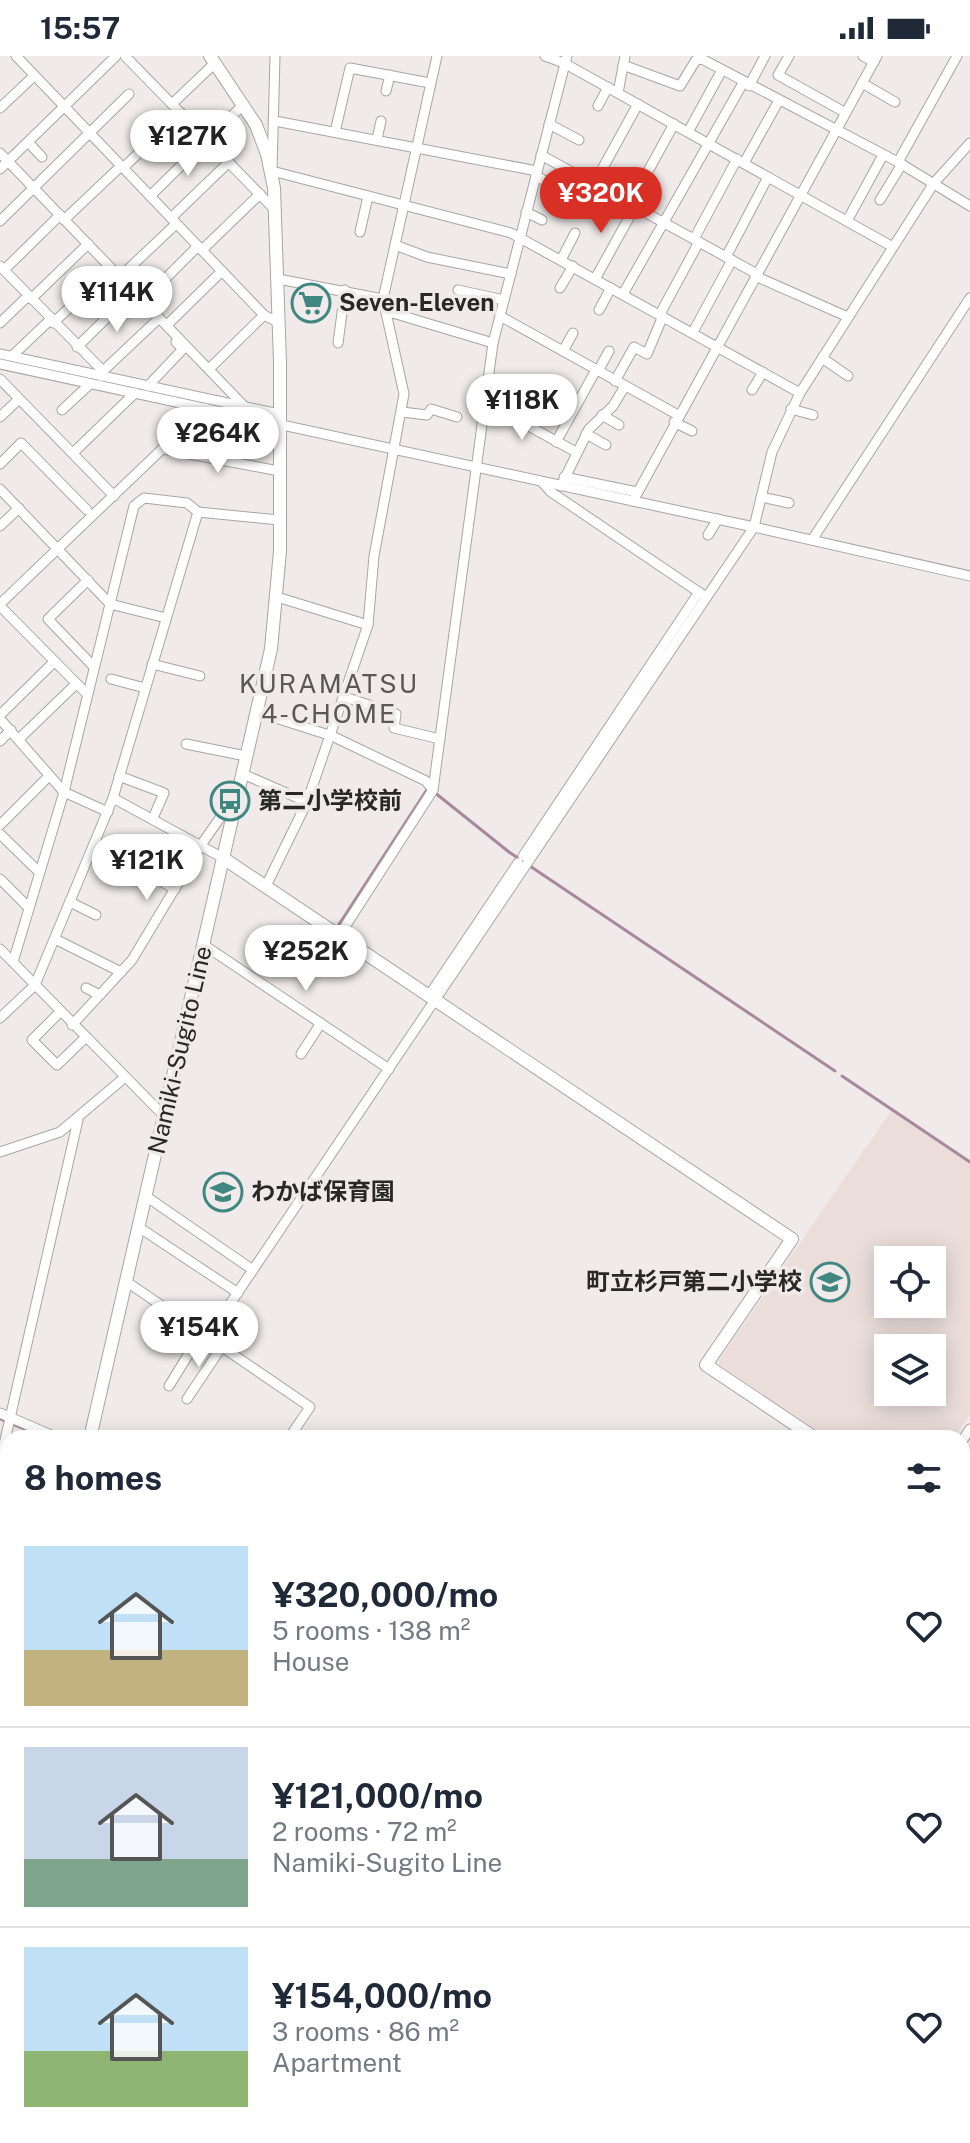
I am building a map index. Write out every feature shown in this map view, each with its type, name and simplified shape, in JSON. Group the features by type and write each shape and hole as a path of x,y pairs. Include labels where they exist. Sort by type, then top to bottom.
{"main road":[{"name":"Namiki-Sugito Line","path":"92,1430 257,712 277,597 279,323 272,171 262,140 244,104 213,60"},
{"path":"223,858 792,1239 706,1365 803,1430"}],"street":[{"path":"16,56 264,315 279,323"},
{"path":"4,165 116,56"},
{"path":"125,56 276,211"},
{"path":"275,56 272,171 520,237 800,393"},
{"path":"266,886 307,802 368,625 374,556 404,394 383,299 437,56"},
{"path":"545,56 566,59 613,90 893,247"},
{"path":"623,294 707,143 765,56"},
{"path":"789,56 778,75 846,113"},
{"path":"635,497 876,59 863,56"},
{"path":"880,200 957,56"},
{"path":"339,936 433,790 493,343 566,59"},
{"path":"172,104 213,60"},
{"path":"598,106 613,90 624,60 680,86 696,60 722,70 835,132 900,163 970,206"},
{"path":"335,132 350,68 430,83"},
{"path":"688,132 722,70"},
{"path":"386,91 390,75"},
{"path":"0,108 34,76"},
{"path":"862,83 895,102"},
{"path":"0,221 129,94"},
{"path":"562,481 586,434 613,406 634,347 647,354 661,315 696,241 740,161 778,102"},
{"path":"150,196 244,104"},
{"path":"594,184 638,104"},
{"path":"102,373 2,268 181,113"},
{"path":"275,121 417,147 536,174 593,207 604,190"},
{"path":"377,139 381,121"},
{"path":"549,124 579,140"},
{"path":"595,279 674,124"},
{"path":"28,142 42,157"},
{"path":"169,1386 238,1293 389,1069 520,859 703,595 754,527 772,452 800,393 934,183 970,143"},
{"path":"0,153 4,165 34,188 209,369 242,410 233,461"},
{"path":"541,155 756,275 848,317"},
{"path":"847,221 883,155"},
{"path":"120,277 229,162"},
{"path":"693,332 768,177"},
{"path":"143,301 260,194"},
{"path":"360,232 368,196"},
{"path":"526,212 542,220"},
{"path":"561,260 575,233"},
{"path":"0,323 88,244"},
{"path":"395,245 427,257 511,274"},
{"path":"560,288 573,266"},
{"path":"167,325 222,271"},
{"path":"278,279 383,299"},
{"path":"12,356 99,280"},
{"path":"599,310 611,288"},
{"path":"338,343 345,290"},
{"path":"458,290 504,300"},
{"path":"77,347 130,295 183,349 148,386"},
{"path":"812,540 970,298"},
{"path":"386,311 493,343"},
{"path":"209,369 264,315"},
{"path":"500,316 620,383 692,431"},
{"path":"102,373 155,322"},
{"path":"563,351 573,333"},
{"path":"556,442 609,351"},
{"path":"0,354 102,373 279,418 394,452 542,482 562,481 970,576"},
{"path":"822,358 848,376"},
{"path":"0,364 205,408 242,410"},
{"path":"752,390 763,372"},
{"path":"0,380 114,496"},
{"path":"62,410 90,384"},
{"path":"73,453 135,393"},
{"path":"0,417 19,399"},
{"path":"485,402 576,452"},
{"path":"87,694 0,605 205,408"},
{"path":"402,412 427,415 431,409 457,417"},
{"path":"791,409 813,415"},
{"path":"602,415 619,425"},
{"path":"586,434 606,445"},
{"path":"0,464 21,443 87,510"},
{"path":"163,449 279,471"},
{"path":"542,482 551,492 703,595"},
{"path":"0,489 110,604 166,618"},
{"path":"761,497 789,503"},
{"path":"13,962 64,792 138,500 187,503 198,512 279,520"},
{"path":"0,526 19,508"},
{"path":"0,1018 35,985 108,812 198,512"},
{"path":"708,535 718,519"},
{"path":"88,580 48,619 94,667"},
{"path":"431,999 703,595"},
{"path":"277,597 368,625"},
{"path":"54,662 0,717 64,792 108,812"},
{"path":"152,664 200,676"},
{"path":"111,679 145,688"},
{"path":"19,739 76,684"},
{"path":"345,697 396,714 394,728 440,739"},
{"path":"257,712 332,736 426,781 433,790"},
{"path":"0,741 11,730"},
{"path":"186,744 246,756"},
{"path":"243,774 307,802"},
{"path":"0,825 49,776"},
{"path":"119,776 164,793 153,818"},
{"path":"72,1025 121,972 201,845 239,792"},
{"path":"113,798 223,858"},
{"path":"0,834 39,872"},
{"path":"94,844 175,889"},
{"path":"0,879 28,907"},
{"path":"70,902 96,915"},
{"path":"55,939 121,972"},
{"path":"204,945 389,1069"},
{"path":"0,949 165,1117"},
{"path":"86,988 100,995"},
{"path":"60,1012 32,1040 57,1065 85,1038"},
{"path":"301,1054 321,1023"},
{"path":"0,1152 60,1132 78,1120 124,1078"},
{"path":"7,1430 78,1120"},
{"path":"147,1197 253,1270"},
{"path":"140,1228 238,1293"},
{"path":"127,1282 310,1407 294,1430"},
{"path":"187,1399 221,1348"},
{"path":"0,1413 39,1430"}],"shaded area":[{"name":"町立杉戸第二小学校","path":"893,1108 970,1160 970,1415 960,1430 817,1430 719,1365 719,1360"}],"waterway":[{"path":"338,926 428,788"},
{"path":"434,792 509,852 835,1071"},
{"path":"842,1076 970,1162"},
{"path":"0,1419 27,1430"}],"place":[{"name":"Seven-Eleven","path":"311,303"},
{"name":"第二小学校前","path":"230,801"},
{"name":"わかば保育園","path":"223,1192"},
{"name":"町立杉戸第二小学校","path":"830,1282"}],"district":[{"name":"KURAMATSU 4-CHOME","path":"329,699"}]}
